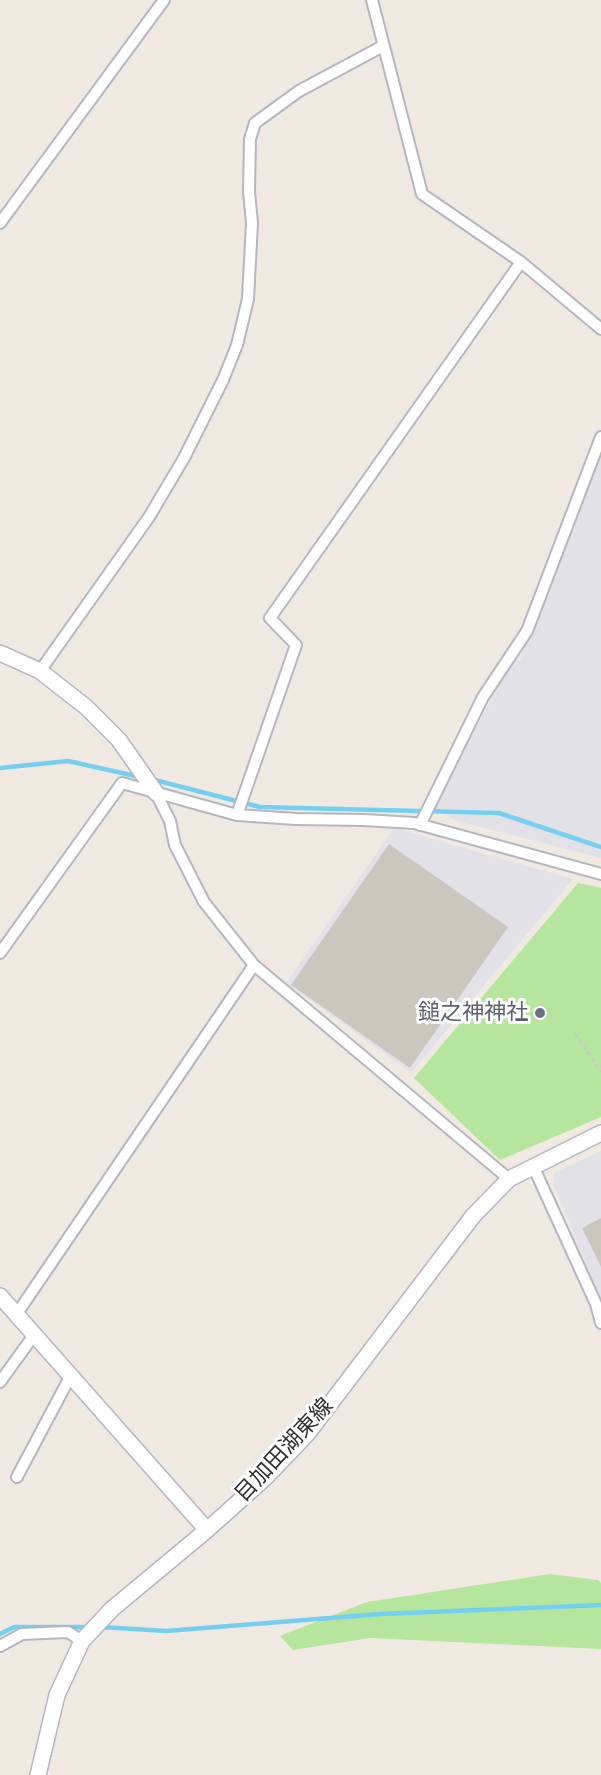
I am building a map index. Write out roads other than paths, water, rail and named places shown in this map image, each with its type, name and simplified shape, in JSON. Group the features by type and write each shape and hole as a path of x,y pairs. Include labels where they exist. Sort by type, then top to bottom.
{"main road":[{"path":"0,653 40,671 86,707 119,740 156,793"},
{"name":"目加田湖東線","path":"38,1775 57,1695 82,1641 112,1608 266,1478 308,1433 472,1216 510,1179 601,1133"},
{"path":"0,1296 207,1530"}],"street":[{"path":"372,0 422,194 521,262 601,329"},
{"path":"0,223 157,3"},
{"path":"40,671 154,507 184,458 223,380 237,345 248,299 252,223 249,192 250,139 255,123 299,91 383,46"},
{"path":"237,815 296,645 270,618 521,262"},
{"path":"420,825 483,697 527,631 601,437"},
{"path":"0,953 122,783 237,815 296,819 364,819 420,825 601,874"},
{"path":"156,793 170,821 175,845 204,902 254,965 510,1179"},
{"path":"16,1315 254,965"},
{"path":"533,1166 596,1304 601,1323"},
{"path":"0,1382 34,1335"},
{"path":"17,1477 71,1376"},
{"path":"0,1646 22,1634 68,1632 82,1641"}],"waterway":[{"path":"0,768 68,761 140,777"},
{"path":"151,779 260,807 499,813 601,847"},
{"path":"101,1627 166,1631 381,1614 601,1605"},
{"path":"0,1634 14,1627 89,1627"}],"place":[{"name":"鎚之神神社","path":"540,1013"}]}
